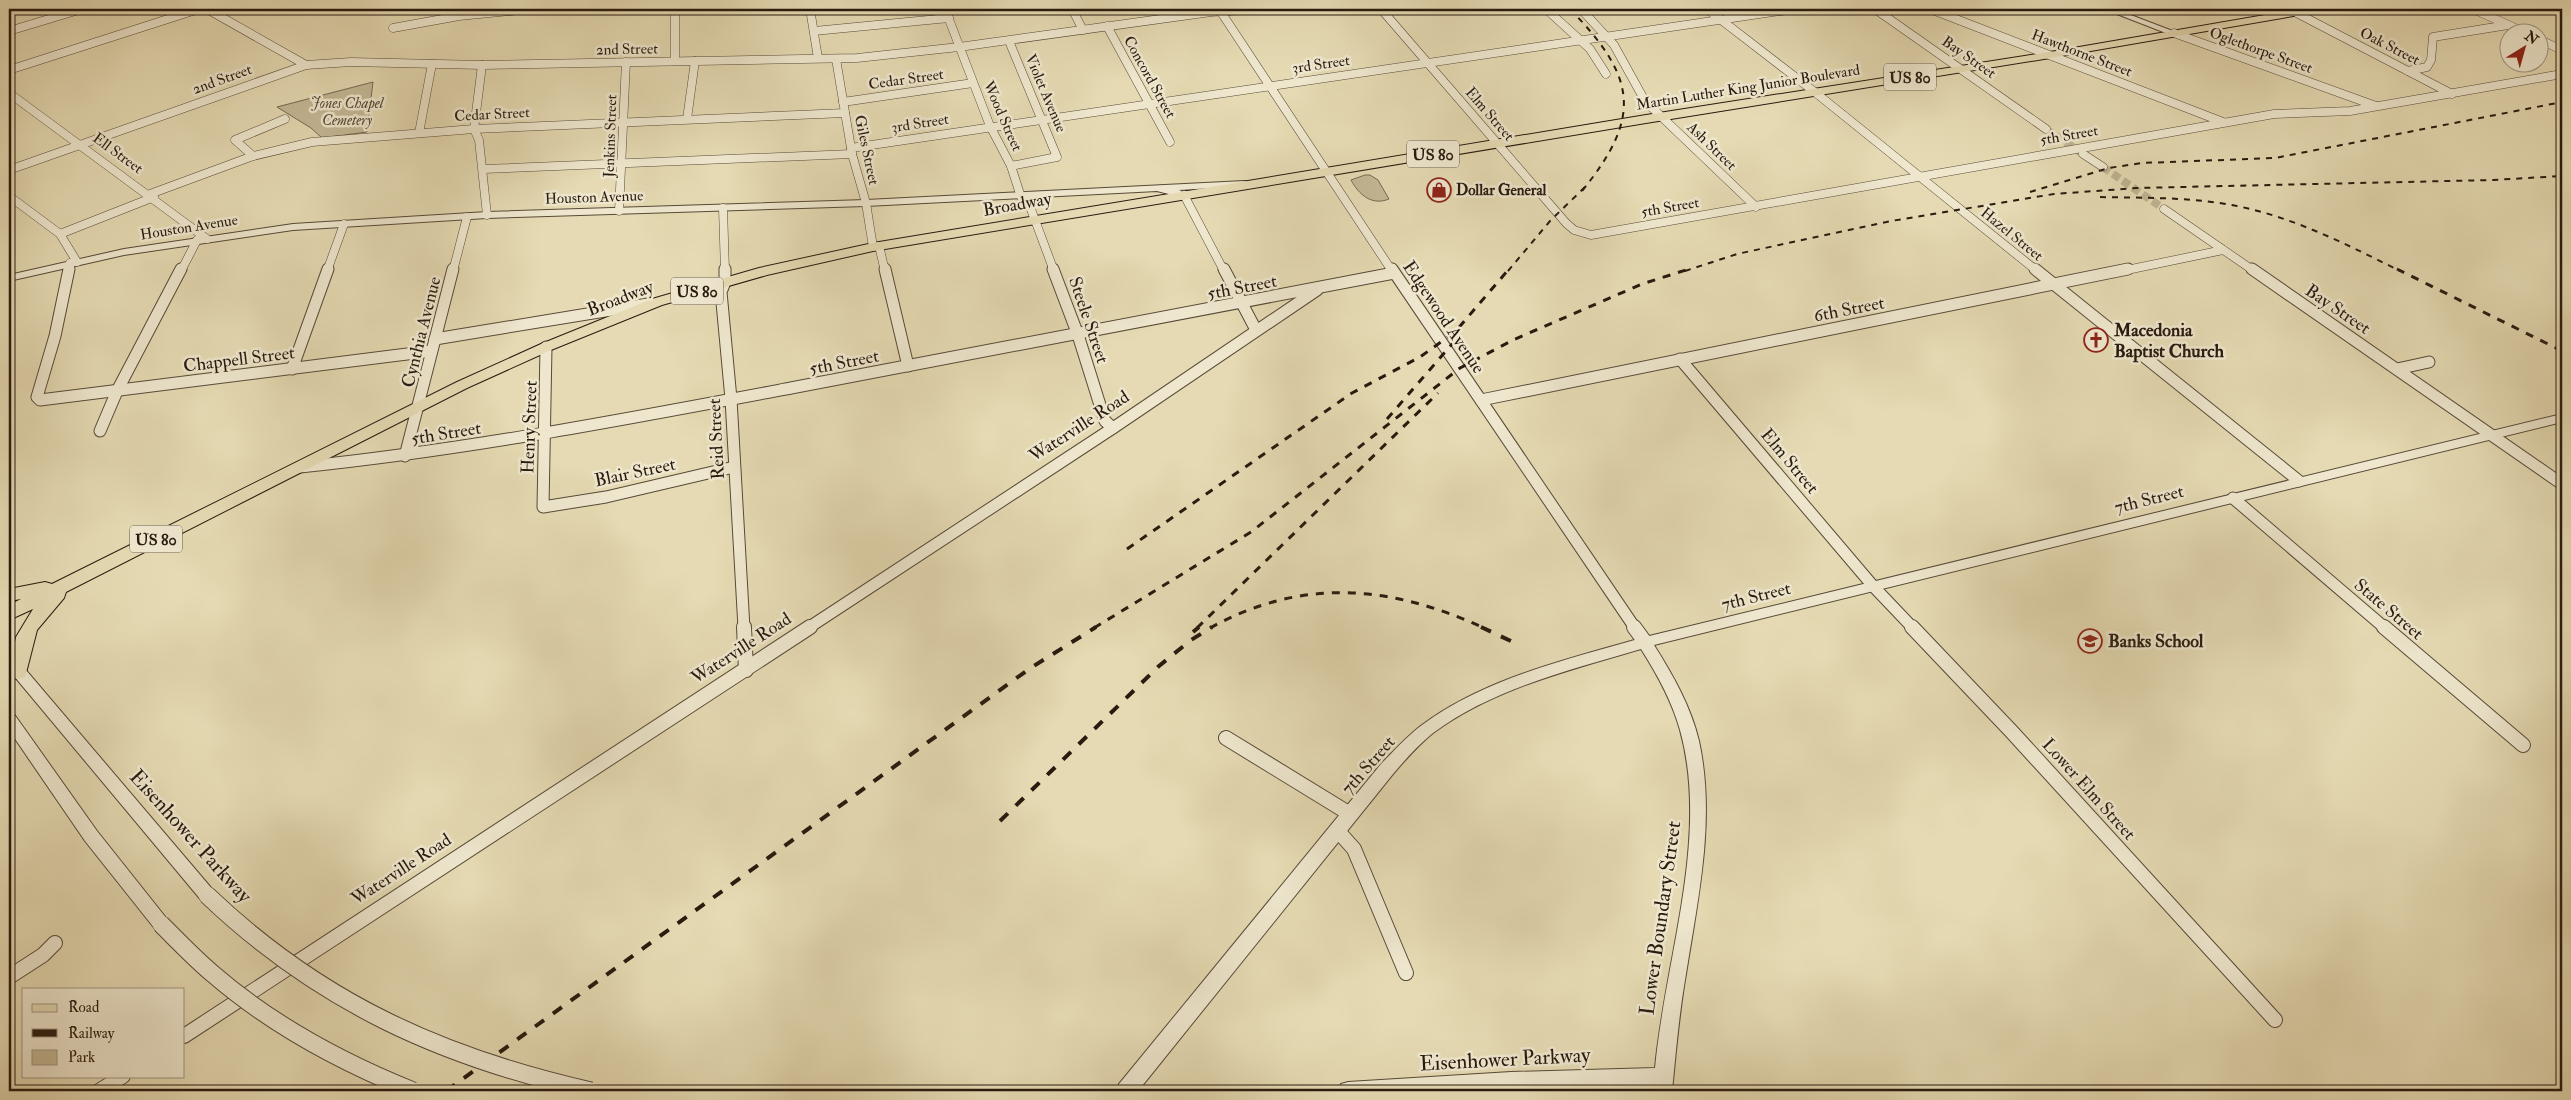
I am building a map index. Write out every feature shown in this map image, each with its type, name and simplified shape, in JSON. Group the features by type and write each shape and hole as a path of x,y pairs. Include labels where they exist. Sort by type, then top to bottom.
{"main road":[{"name":"Martin Luther King Junior Boulevard","path":"1184,195 1662,116 2050,55 2292,11 2317,9"},
{"name":"Broadway","path":"68,583 418,408 546,347 657,302 725,282 876,246 1036,220 1125,198 1184,195"},
{"name":"US 80","path":"9,595 68,583"},
{"name":"US 80","path":"9,613 68,583"},
{"path":"14,666 26,631 41,611 68,583"}],"street":[{"path":"9,31 82,9"},
{"path":"9,70 199,9"},
{"path":"206,9 306,65"},
{"path":"393,28 459,16 531,9"},
{"path":"675,9 675,61"},
{"path":"810,9 818,58"},
{"name":"Wood Street","path":"946,9 990,126 1036,220"},
{"path":"1072,9 1083,30"},
{"name":"2nd Street","path":"9,170 306,65 351,62 482,65 836,59 1009,41 1220,10 1260,9"},
{"name":"Elm Street","path":"1380,9 1566,223 1582,233"},
{"path":"1546,9 1581,41 1604,66 1606,74"},
{"name":"Ash Street","path":"1581,9 1608,37 1623,59 1639,93 1756,207"},
{"name":"Hazel Street","path":"1707,9 1816,93 2299,481"},
{"name":"3rd Street","path":"483,169 851,151 990,126 1428,64 1794,9"},
{"name":"Bay Street","path":"1875,9 2046,129"},
{"name":"Hawthorne Street","path":"1930,9 2224,123"},
{"name":"Oglethorpe Street","path":"2108,9 2377,107"},
{"path":"2473,9 2501,22"},
{"name":"Edgewood Avenue","path":"1220,10 1394,273 1645,642"},
{"name":"Oak Street","path":"2292,11 2452,94"},
{"path":"814,31 949,18"},
{"name":"Concord Street","path":"1107,26 1170,142"},
{"path":"2408,71 2427,66 2431,60 2433,37 2498,27"},
{"name":"Violet Avenue","path":"1009,41 1057,157 1011,166"},
{"path":"2548,44 2562,50"},
{"name":"Giles Street","path":"836,59 851,151 908,366"},
{"path":"687,120 696,61"},
{"name":"Jenkins Street","path":"619,211 625,122 626,62"},
{"path":"419,133 432,64"},
{"path":"482,65 474,128 479,140 487,215"},
{"name":"5th Street","path":"1582,233 1591,235 1621,231 1919,176 2274,114 2350,111 2562,74"},
{"name":"Cedar Street","path":"843,102 973,83"},
{"name":"Ell Street","path":"9,93 152,196 202,240"},
{"name":"Cedar Street","path":"60,234 253,156 312,142 474,128 845,113"},
{"path":"253,156 235,140 285,119"},
{"path":"2083,154 2103,167"},
{"path":"1157,188 1253,183"},
{"name":"Houston Avenue","path":"9,278 73,263 202,240 293,227 487,215 1024,197 1125,198 1157,188 1168,188 1184,195"},
{"path":"1184,195 1256,330"},
{"path":"9,196 60,234 73,263"},
{"name":"Reid Street","path":"723,208 725,282 721,292 731,399 746,670"},
{"name":"Bay Street","path":"2164,209 2562,484"},
{"name":"Cynthia Avenue","path":"405,456 467,217"},
{"name":"Steele Street","path":"1036,220 1078,335 1105,421 1113,428"},
{"path":"292,369 344,224"},
{"path":"100,432 117,391 202,240"},
{"name":"6th Street","path":"1481,400 2223,250"},
{"name":"Chappell Street","path":"73,263 55,336 37,397 40,400 431,351"},
{"name":"5th Street","path":"298,467 405,456 544,434 1317,290 1394,273"},
{"name":"Waterville Road","path":"185,1035 746,670 1113,428 1317,290"},
{"path":"435,339 657,302"},
{"name":"Henry Street","path":"543,507 546,347"},
{"name":"Elm Street","path":"1680,359 1873,586"},
{"path":"2397,369 2430,362"},
{"name":"7th Street","path":"1126,1091 1350,814 1410,744 1452,713 1512,685 1645,642 2562,418"},
{"name":"Blair Street","path":"543,507 606,497 734,467"},
{"name":"State Street","path":"2233,498 2523,745"},
{"name":"Lower Elm Street","path":"1873,586 2011,731 2275,1020"},
{"name":"Lower Boundary Street","path":"1645,642 1666,679 1691,740 1699,804 1694,872 1673,997 1663,1084"},
{"name":"Eisenhower Parkway","path":"14,666 207,896 284,962 352,1006 431,1043 498,1067 591,1091"},
{"path":"9,718 91,836 161,924 214,974 267,1014 322,1049 413,1091"},
{"path":"1226,738 1350,814"},
{"path":"1337,830 1354,849 1406,973"},
{"path":"9,977 43,955 55,943"},
{"path":"100,1091 120,1078"},
{"name":"Eisenhower Parkway","path":"1348,1091 1511,1081 1663,1084"}],"green space":[{"name":"Jones Chapel Cemetery","path":"373,82 367,132 322,138 311,128 277,107"},
{"path":"1370,175 1378,180 1389,199 1383,201 1372,200 1358,190 1351,180"}],"tunnel":[{"path":"2046,129 2083,154"},
{"path":"2103,167 2164,209"}],"railway":[{"path":"1570,9 1592,33 1608,56 1619,77 1624,97 1622,118 1615,140 1602,164 1585,187"},
{"path":"2030,192 2109,168 2142,163 2275,158 2562,102"},
{"path":"1685,271 1737,254 1891,221 2054,194 2137,188 2493,180 2562,176"},
{"path":"1508,271 1550,221 1585,187"},
{"path":"1582,191 1585,187"},
{"path":"2100,197 2194,200 2249,209 2293,222 2315,231 2400,271"},
{"path":"1127,549 1352,393 1420,357 1455,332 1509,269"},
{"path":"1094,628 1251,532 1460,368 1513,340 1642,284 1689,269"},
{"path":"2397,269 2562,351"},
{"path":"1387,419 1459,336"},
{"path":"1197,628 1438,393"},
{"path":"1212,627 1244,612 1279,600 1313,594 1347,593 1381,596 1415,603 1484,628"},
{"path":"446,1091 1029,669 1096,627"},
{"path":"1193,632 1199,627"},
{"path":"1000,821 1159,666 1191,640 1212,627"},
{"path":"1481,627 1515,643"}],"place":[{"name":"Dollar General","path":"1439,190"},
{"name":"Macedonia Baptist Church","path":"2096,340"},
{"name":"Banks School","path":"2090,641"}]}
